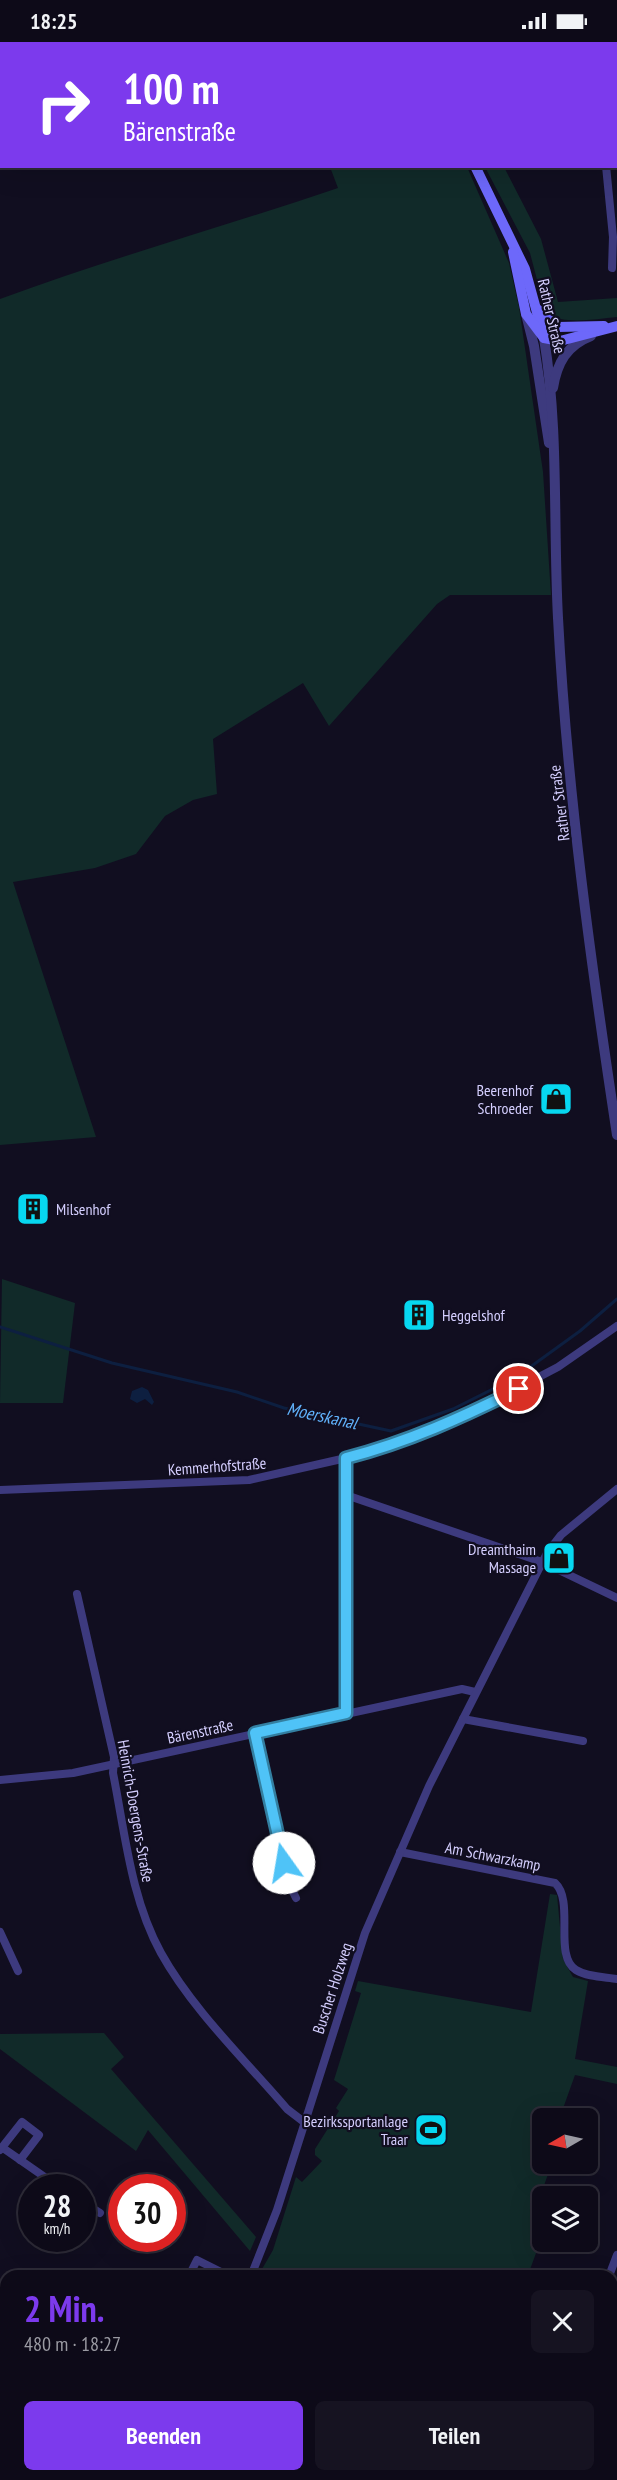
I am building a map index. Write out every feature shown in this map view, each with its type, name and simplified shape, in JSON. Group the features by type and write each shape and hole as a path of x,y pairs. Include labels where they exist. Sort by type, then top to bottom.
{"main road":[{"name":"Rather Straße","path":"475,168 525,268 531,311 542,335"},
{"path":"531,311 558,327"},
{"path":"617,326 560,340 542,335 548,327 617,326"}],"street":[{"path":"606,168 613,237 612,268"},
{"name":"Rather Straße","path":"531,311 534,346 553,466"},
{"name":"Rather Straße","path":"552,397 558,367 570,348 617,326"},
{"name":"Rather Straße","path":"534,346 542,335"},
{"name":"Rather Straße","path":"542,335 552,397 558,618 569,761 617,1135"},
{"name":"Kemmerhofstraße","path":"0,1490 249,1480 381,1449 455,1421 558,1367 617,1326"},
{"path":"346,1458 346,1713"},
{"name":"Buscher Holzweg","path":"253,2270 277,2210 357,1955 400,1852 475,1692 542,1562 556,1540 617,1489"},
{"path":"346,1495 542,1562 617,1598"},
{"name":"Heinrich-Doergens-Straße","path":"77,1594 113,1764 133,1874 148,1927 160,1952 190,1997 287,2109 304,2122"},
{"name":"Bärenstraße","path":"0,1780 65,1774 462,1689 475,1692"},
{"path":"463,1719 583,1741"},
{"path":"255,1733 288,1884 296,1898"},
{"name":"Am Schwarzkamp","path":"400,1852 555,1883 562,1895 566,1952 570,1964 582,1973 617,1979"},
{"path":"0,1932 18,1971"},
{"path":"20,2160 39,2135 22,2122 2,2149 40,2174"},
{"path":"96,2211 100,2213"},
{"path":"611,2270 617,2255"},
{"path":"192,2270 197,2260 217,2270"}],"green space":[{"path":"330,168 467,168 509,263 519,307 543,472 551,595 450,595 437,604 329,726 303,683 213,739 217,794 193,800 165,816 136,854 95,868 13,882 96,1137 0,1145 0,299 338,188"},
{"path":"486,168 505,168 541,239 558,302 617,298 617,317 572,320 546,314 530,253"},
{"path":"2,1279 75,1303 63,1403 0,1403"},
{"name":"Bezirkssportanlage Traar","path":"550,1894 557,1895 563,1959 573,1977 588,1981 575,2059 617,2067 617,2084 575,2075 563,2108 532,2108 532,2174 548,2174 544,2186 532,2186 532,2252 536,2252 530,2270 261,2270 273,2250 296,2177 302,2182 322,2161 315,2155 315,2149 339,2111 336,2108 348,2089 334,2080 361,1993 355,1991 358,1981 531,2012"},
{"path":"104,2033 124,2057 111,2069 256,2237 250,2251 148,2130 136,2151 0,2049 0,2034"}],"water":[{"path":"142,1387 148,1390 154,1402 152,1405 145,1399 137,1403 130,1399 132,1391"}],"waterway":[{"name":"Moerskanal","path":"0,1327 112,1363 237,1392 284,1408 391,1431 453,1409 515,1378 580,1331 617,1299"}],"place":[{"name":"Beerenhof Schroeder","path":"556,1099"},
{"name":"Milsenhof","path":"33,1209"},
{"name":"Heggelshof","path":"419,1315"},
{"name":"Dreamthaim Massage","path":"559,1558"},
{"name":"Bezirkssportanlage Traar","path":"431,2130"}],"route":[{"path":"284,1863 255,1733 346,1713 346,1458 381,1449 455,1421 519,1389"}]}
